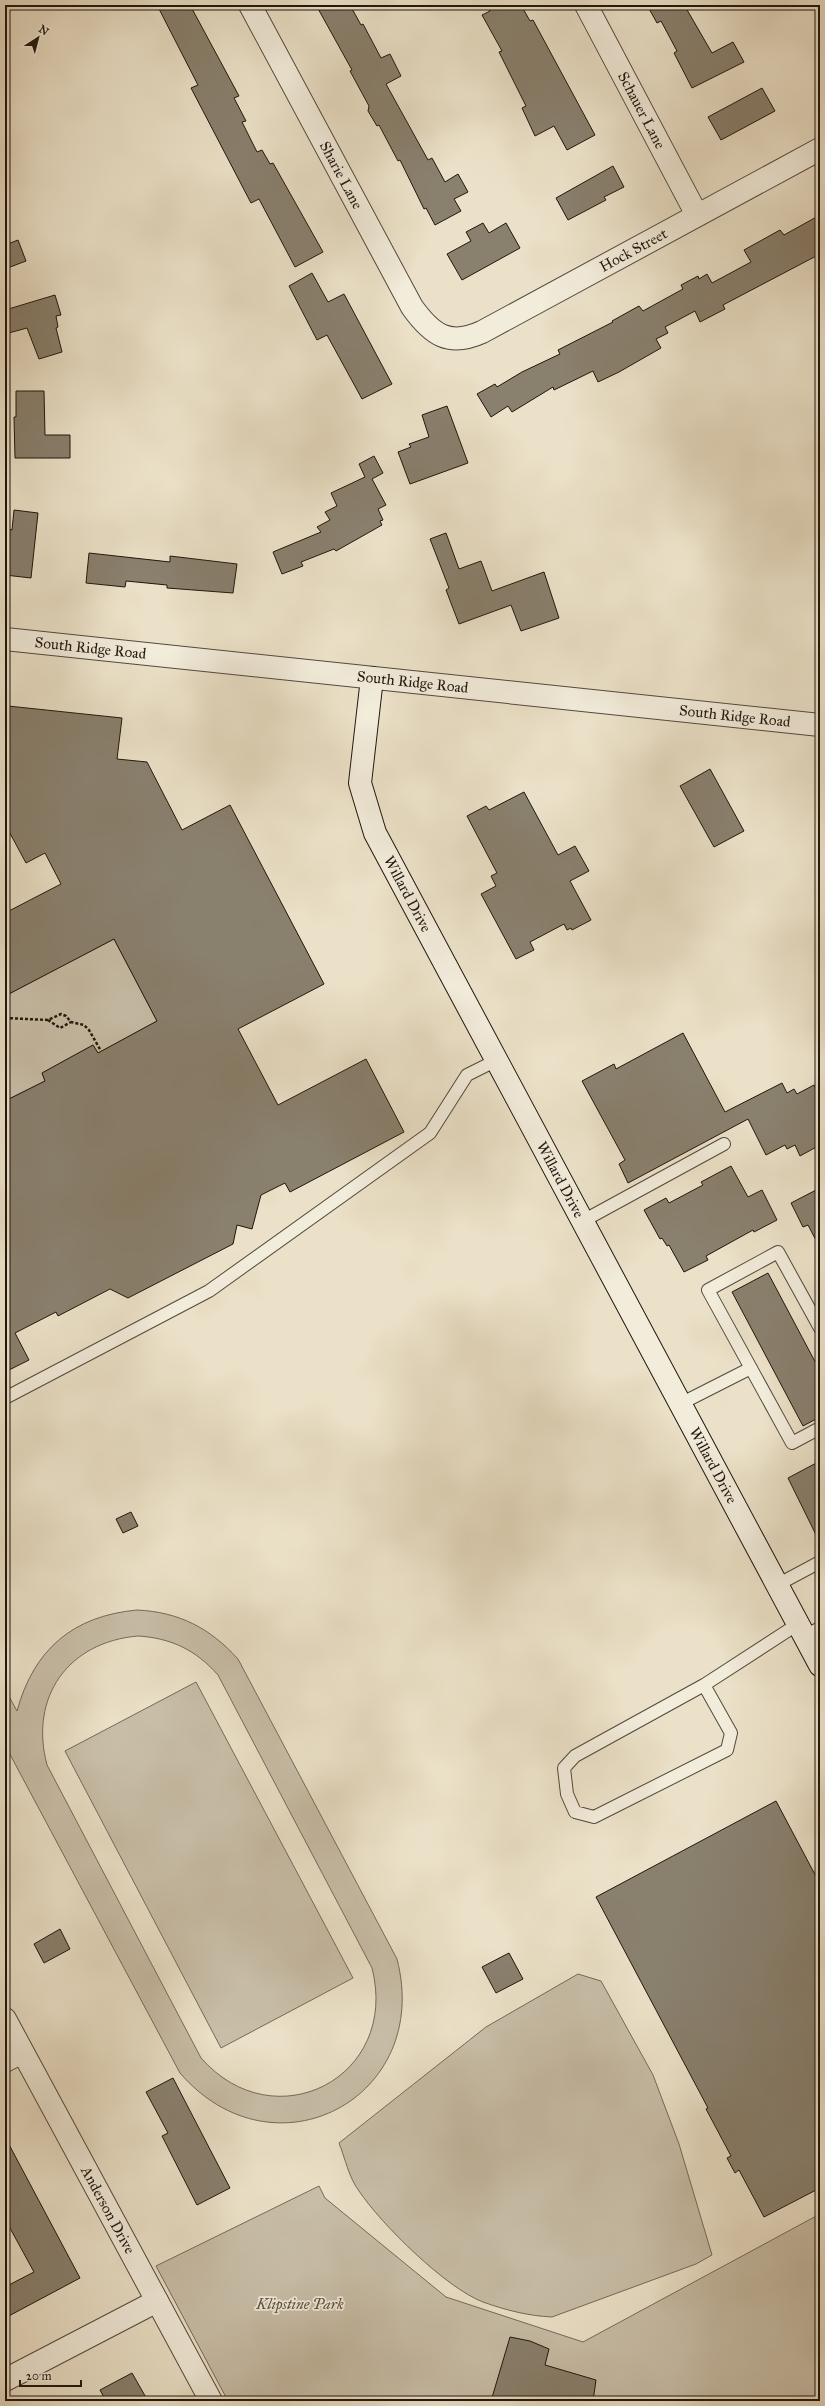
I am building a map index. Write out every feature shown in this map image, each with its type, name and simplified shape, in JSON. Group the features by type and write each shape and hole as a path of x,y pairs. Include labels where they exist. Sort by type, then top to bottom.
{"street":[{"name":"Sharie Lane","path":"250,5 412,307 421,320 443,336"},
{"name":"Schauer Lane","path":"586,5 698,215"},
{"name":"Hock Street","path":"443,336 453,340 466,339 482,332 820,150"},
{"name":"South Ridge Road","path":"5,639 820,725"},
{"name":"Willard Drive","path":"372,678 360,783 375,833 497,1060 581,1222 777,1585 807,1629 820,1665"},
{"name":"Anderson Drive","path":"5,2019 14,2056 157,2301 211,2401"},
{"path":"5,2380 157,2301"}],"lane":[{"path":"5,1398 209,1292 430,1133 468,1075 497,1060"},
{"path":"581,1222 724,1144"},
{"path":"820,1328 778,1252 708,1290 792,1443 820,1428"},
{"path":"680,1404 751,1368"},
{"path":"777,1585 820,1562"},
{"path":"704,1685 730,1733 727,1750 594,1817 575,1812 568,1794 564,1768 575,1756 704,1685 807,1629"}],"path":[{"path":"5,1018 48,1020 61,1014 66,1016 71,1022 84,1025 89,1030 101,1051"},
{"path":"48,1020 60,1028 71,1022"}],"green space":[{"path":"114,939 157,1021 98,1053 93,1045 42,1073 45,1081 9,1099 5,1091 5,996"},
{"path":"137,1610 152,1611 180,1618 205,1630 238,1659 397,1959 402,2008 392,2051 369,2085 337,2109 299,2121 259,2121 218,2105 180,2073 5,1745 5,1689 17,1711 24,1689 34,1670 46,1653 59,1640 75,1628 114,1614","holes":["138,1636 161,1639 192,1652 210,1666 218,1675 372,1968 376,2007 368,2040 350,2067 325,2085 295,2095 263,2095 231,2083 201,2058 47,1765 43,1740 44,1717 49,1696 60,1677 74,1662 92,1649 113,1640"]},
{"path":"196,1682 353,1978 221,2048 65,1751"},
{"path":"578,1974 601,1981 653,2075 679,2144 712,2255 696,2264 552,2317 517,2312 483,2302 468,2295 433,2269 398,2237 369,2205 352,2180 339,2143 486,2027"},
{"name":"Klipstine Park","path":"319,2186 325,2198 446,2297 583,2342 820,2214 820,2401 228,2401 156,2266"}],"building":[{"path":"157,5 190,5 239,96 234,98 246,121 242,122 257,152 262,150 270,164 273,163 323,252 295,267 259,199 251,203 191,88 198,85"},
{"path":"316,5 350,5 361,25 363,24 381,58 390,54 401,76 386,84 428,160 432,158 445,182 458,174 468,192 454,199 461,211 435,225 426,208 424,209 400,160 398,161 379,125 377,126 368,111 369,106 350,71 352,70"},
{"path":"487,5 521,5 530,21 533,20 595,135 567,150 554,126 535,136 522,108 526,106 499,52 502,51 482,15 490,11"},
{"path":"647,5 692,5 686,8 712,53 733,42 744,62 692,88 674,53 677,51 661,21 657,23"},
{"path":"762,88 775,111 721,140 708,117"},
{"path":"613,166 624,187 604,197 606,200 568,220 556,198"},
{"path":"820,215 820,254 723,305 725,309 700,322 695,311 665,327 668,333 656,339 661,348 619,372 598,382 593,371 554,390 553,387 512,412 508,406 491,417 477,394 495,384 497,387 522,372 560,354 558,350 613,322 612,321 639,306 643,311 683,289 681,285 698,276 699,279 707,274 712,283 751,262 744,250 780,230 784,235"},
{"path":"483,223 489,233 506,223 520,248 462,280 447,254 471,241 466,232"},
{"path":"18,240 26,261 5,269 5,245"},
{"path":"312,273 328,302 344,294 392,384 362,399 327,335 317,340 289,286"},
{"path":"55,295 61,315 56,316 58,327 56,328 62,352 39,359 27,328 5,334 5,310"},
{"path":"16,391 44,391 45,435 70,435 70,458 15,458 14,417 16,417"},
{"path":"447,406 468,463 410,484 398,452 411,447 409,444 429,437 422,415"},
{"path":"374,456 383,473 372,479 386,505 378,509 383,520 380,521 382,525 336,551 334,549 301,562 303,566 282,574 273,552 321,532 317,527 330,520 325,512 337,506 331,493 365,477 359,464"},
{"path":"14,510 38,513 31,578 5,575 8,529 12,530"},
{"path":"446,533 459,569 481,561 492,591 544,572 559,618 521,631 511,605 459,624 446,590 449,588 430,539"},
{"path":"89,553 170,562 170,556 237,564 233,593 167,588 167,585 126,581 125,587 86,583"},
{"path":"8,706 122,718 117,759 147,762 182,830 230,805 324,984 238,1029 278,1105 366,1059 404,1132 290,1192 285,1183 261,1195 252,1229 237,1225 233,1244 128,1298 110,1289 58,1316 56,1312 15,1333 29,1360 5,1372 5,1101 45,1081 42,1073 93,1045 98,1053 157,1021 114,939 5,996 5,913 61,884 45,853 26,863 5,824 5,733"},
{"path":"710,769 744,831 714,847 680,786"},
{"path":"524,792 558,855 575,846 589,871 570,881 591,920 572,930 571,928 567,930 564,924 530,942 534,950 516,959 481,894 496,886 491,876 497,873 467,816 486,806 489,810"},
{"path":"683,1033 725,1112 782,1083 787,1093 794,1089 797,1094 814,1085 820,1096 820,1145 800,1156 795,1145 787,1149 785,1145 766,1155 748,1119 628,1183 619,1164 625,1160 582,1081 614,1064 616,1069"},
{"path":"731,1166 748,1197 762,1190 777,1220 754,1232 753,1230 706,1256 708,1260 684,1272 669,1245 667,1246 662,1238 660,1239 644,1210 666,1198 669,1203 703,1185 701,1182"},
{"path":"820,1188 820,1248 808,1225 803,1227 791,1203"},
{"path":"768,1273 820,1371 820,1417 803,1426 732,1292"},
{"path":"820,1461 820,1543 788,1478"},
{"path":"131,1512 138,1526 123,1533 116,1519"},
{"path":"776,1801 820,1884 820,2188 764,2217 739,2170 735,2173 727,2158 731,2156 706,2109 708,2108 596,1897"},
{"path":"60,1929 70,1949 44,1963 34,1944"},
{"path":"509,1953 523,1979 496,1993 482,1967"},
{"path":"173,2078 230,2188 197,2205 162,2136 168,2133 146,2092"},
{"path":"5,2137 80,2278 5,2318 5,2287 34,2272 5,2219"},
{"path":"510,2337 530,2341 549,2349 545,2365 596,2380 593,2401 491,2401"},
{"path":"132,2373 148,2401 106,2401 100,2390"}]}
